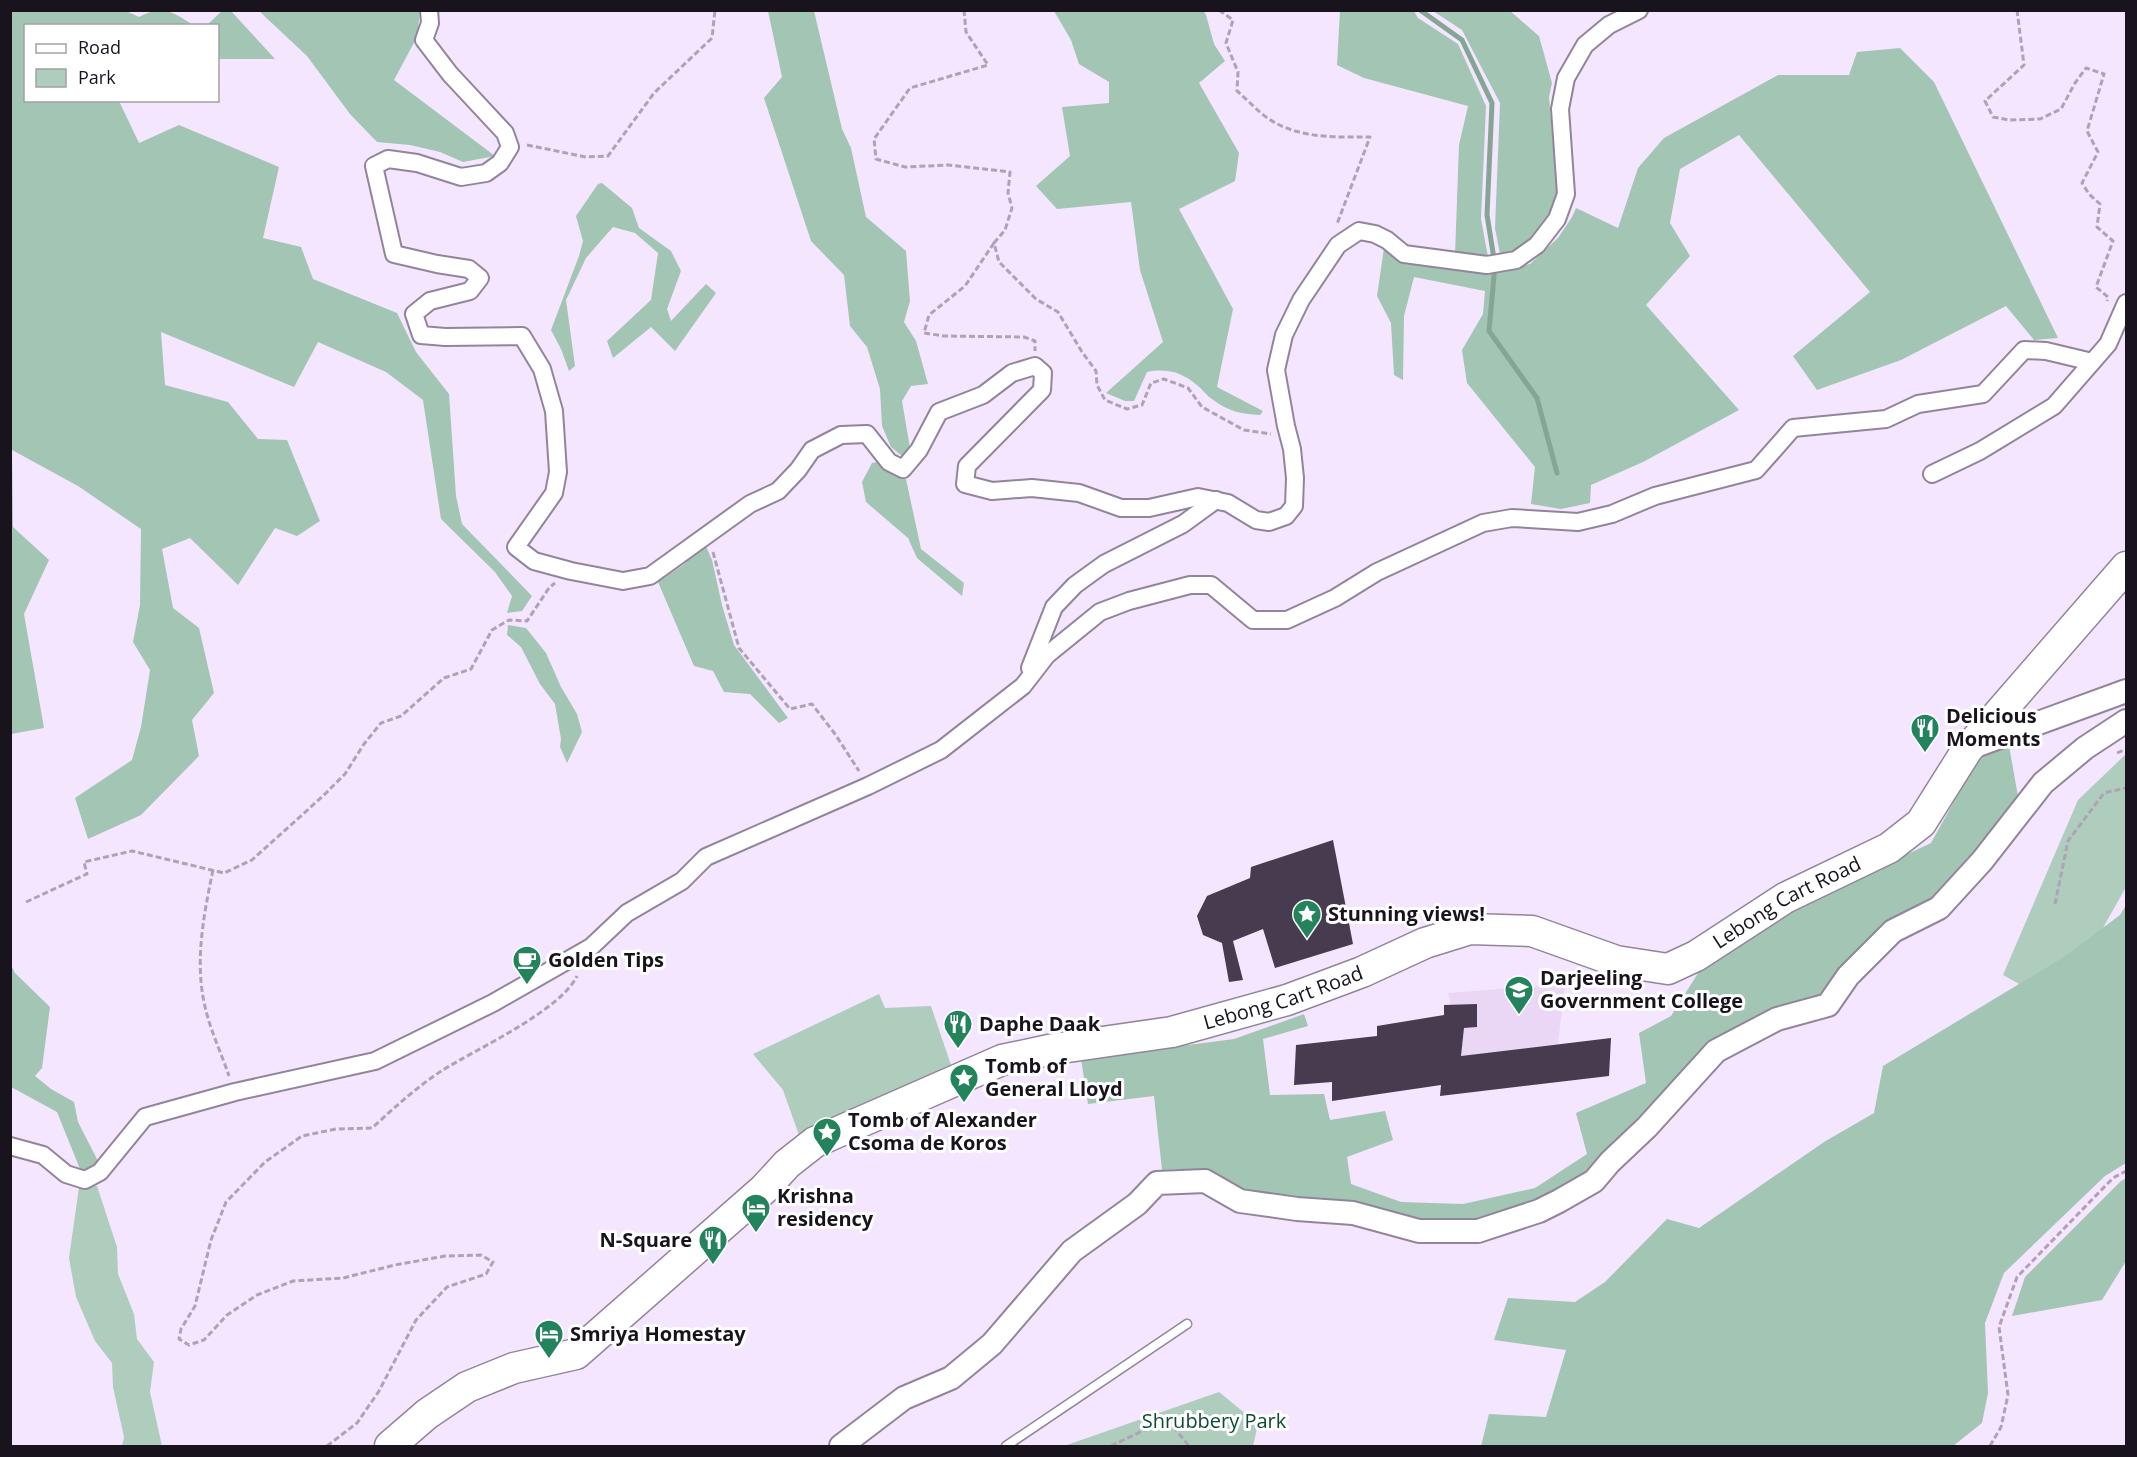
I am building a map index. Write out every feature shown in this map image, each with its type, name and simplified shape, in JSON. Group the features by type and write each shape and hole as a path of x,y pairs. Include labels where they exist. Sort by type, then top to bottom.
{"highway":[{"name":"Lebong Cart Road","path":"390,1446 427,1414 467,1387 514,1368 576,1354 764,1190 787,1164 815,1142 1002,1060 1054,1049 1172,1032 1287,1000 1362,972 1425,943 1470,929 1532,931 1616,961 1668,969 1696,956 1785,898 1889,848 1922,823 1967,750 2127,567"}],"main road":[{"path":"1967,750 2127,691"},
{"path":"841,1446 904,1398 951,1378 984,1351 1072,1251 1137,1204 1157,1183 1205,1181 1240,1201 1297,1209 1353,1213 1419,1231 1478,1231 1539,1211 1559,1201 1594,1181 1716,1051 1777,1019 1828,1005 1848,976 1893,932 1939,908 1982,861 2043,783 2085,748 2127,721"}],"street":[{"path":"429,10 430,23 424,40 450,74 505,133 510,147 500,163 486,173 461,177 417,163 388,159 374,166 394,254 469,269 480,278 470,291 430,301 414,314 421,335 445,338 522,336 542,369 554,411 558,472 554,493 516,547 534,561 623,581 650,576 750,504 778,491 798,470 812,450 841,435 867,434 889,462 903,469 919,450 939,412 983,395 1012,373 1035,366 1043,373 1042,390 967,466 965,484 992,491 1032,488 1079,493 1121,508 1149,508 1198,497 1228,503 1256,520 1269,522 1286,516 1294,506 1295,478 1292,449 1276,370 1284,335 1301,300 1338,245 1359,231 1375,234 1387,240 1404,254 1487,265 1516,260 1537,245 1557,219 1566,194 1560,109 1566,78 1585,45 1609,25 1639,10"},
{"path":"1932,474 1980,451 2054,406 2108,344 2127,303"},
{"path":"10,1146 43,1155 66,1174 85,1180 100,1173 145,1117 235,1092 375,1061 493,1003 591,947 627,913 682,881 706,857 868,786 941,750 1023,686 1047,655 1100,612 1129,601 1190,585 1211,585 1253,620 1287,620 1335,598 1377,572 1483,523 1512,518 1578,522 1612,513 1655,496 1756,470 1793,428 1886,419 1918,404 1983,394 2024,350 2046,351 2092,362"},
{"path":"1023,686 1054,607 1075,585 1104,564 1183,524 1216,500"}],"lane":[{"path":"1006,1446 1186,1323"}],"path":[{"path":"510,147 522,144 586,157 608,156 654,93 712,38 715,10"},
{"path":"964,10 966,32 988,65 910,88 874,139 876,159 905,167 948,165 1010,171 1008,193 1012,208 1005,230 965,286 929,315 924,333 944,336 1024,337 1035,341 1035,366"},
{"path":"1219,10 1233,20 1226,43 1238,72 1238,91 1269,120 1301,134 1370,137 1336,225"},
{"path":"2017,10 2024,65 1985,101 1993,117 2009,120 2040,119 2061,109 2086,68 2104,74 2087,131 2098,152 2082,183 2089,194 2100,204 2097,227 2113,241 2096,288 2108,297 2104,318 2117,325"},
{"path":"994,243 999,262 1006,271 1036,299 1058,312 1095,371 1096,385 1105,400 1127,409 1142,405 1151,383 1164,379 1188,388 1202,406 1244,430 1271,434 1286,426"},
{"path":"706,535 717,562 726,606 739,648 790,709 812,704 835,734 868,786"},
{"path":"26,902 87,874 84,862 132,851 224,873 252,860 345,774 381,723 401,716 444,678 471,669 492,630 509,620 527,621 549,588 571,571"},
{"path":"2055,904 2068,841 2104,792 2127,788"},
{"path":"213,870 202,938 204,1002 235,1092"},
{"path":"327,1446 357,1423 379,1391 416,1320 447,1287 486,1274 492,1262 481,1255 445,1256 395,1265 344,1278 293,1281 257,1295 227,1315 204,1340 189,1345 179,1339 181,1329 195,1306 210,1240 226,1202 265,1162 302,1136 336,1129 372,1128 402,1101 442,1071 534,1017 572,985 591,947"},
{"path":"1990,1446 2001,1427 2007,1395 1999,1327 2017,1277 2113,1178 2127,1171"},
{"path":"1111,1446 1167,1419 1189,1446"}],"shaded area":[{"name":"Darjeeling Government College","path":"1565,984 1558,1044 1461,1056 1464,1028 1477,1027 1477,1004 1451,1005 1448,993"}],"green space":[{"path":"161,10 180,16 192,24 24,24 24,102 119,102 139,143 179,125 279,167 263,238 301,247 313,279 397,313 416,352 449,394 456,496 462,524 532,596 522,611 507,613 512,596 495,572 441,519 423,400 386,372 318,342 294,387 161,332 165,385 228,402 258,439 287,440 320,521 297,536 275,528 238,585 190,538 162,549 173,608 199,628 214,693 192,720 199,756 141,815 88,839 75,798 132,760 141,727 150,670 133,642 140,605 141,529 78,486 12,450 13,527 49,560 24,614 44,728 11,734 10,11 126,11 139,17"},
{"path":"223,10 231,11 275,59 219,59 219,24 208,24"},
{"path":"1203,10 1206,15 1214,44 1225,61 1199,83 1239,153 1235,181 1179,209 1233,309 1217,387 1263,411 1260,415 1240,413 1229,409 1210,398 1186,377 1168,371 1147,372 1134,401 1125,401 1106,393 1163,342 1140,270 1131,202 1057,209 1036,186 1070,156 1062,107 1109,103 1109,82 1079,64 1071,40 1054,11"},
{"path":"259,11 420,11 417,37 394,80 495,156 463,162 440,152 410,145 377,142 350,114 307,56"},
{"path":"768,11 814,11 842,129 851,148 866,217 906,251 910,301 904,322 916,341 928,384 911,386 902,401 910,448 902,456 891,447 882,426 880,389 867,347 850,326 844,275 811,241 764,98 782,77"},
{"path":"1340,11 1414,11 1418,18 1458,44 1486,106 1481,219 1488,257 1455,255 1459,145 1468,106 1364,78 1337,65"},
{"path":"1433,11 1510,11 1539,36 1552,83 1549,97 1557,193 1553,210 1542,228 1523,248 1509,254 1500,254 1495,228 1500,103 1462,30"},
{"path":"1900,48 1934,82 2058,338 2034,340 2006,306 1901,360 1817,390 1793,356 1870,292 1739,135 1680,169 1670,223 1690,256 1646,305 1739,410 1643,462 1591,485 1590,503 1561,509 1531,504 1535,467 1467,383 1462,350 1483,314 1485,291 1414,277 1404,316 1403,380 1394,375 1391,323 1377,296 1384,248 1403,264 1489,273 1530,264 1558,238 1576,208 1618,228 1638,168 1664,138 1778,75 1849,75 1857,52"},
{"path":"602,183 632,208 639,228 671,251 681,271 667,309 671,321 706,284 716,293 675,351 651,327 613,358 607,341 651,300 658,253 635,233 613,227 586,258 566,300 575,366 569,371 551,330 583,241 576,216 598,184"},
{"path":"884,461 906,479 921,549 964,583 962,596 917,558 908,538 866,502 862,482 872,463"},
{"path":"705,544 712,560 734,645 788,718 779,723 750,694 724,692 713,671 694,666 658,582 683,565"},
{"path":"508,625 526,628 546,653 561,687 577,714 582,732 567,763 560,747 561,739 555,704 540,684 521,647 507,635"},
{"path":"2005,723 2019,802 1932,906 1823,999 1767,1018 1592,1176 1530,1207 1474,1224 1418,1224 1241,1193 1213,1174 1184,1169 1162,1170 1154,1096 1088,1104 1081,1059 1234,1039 1304,1014 1308,1026 1263,1039 1270,1095 1324,1094 1330,1120 1385,1111 1393,1140 1347,1157 1351,1184 1401,1202 1463,1204 1535,1188 1587,1154 1576,1113 1646,1083 1639,1033 1671,1016 1700,970 1784,912 1931,843 1972,769"},
{"path":"2126,754 2126,887 2059,1006 2003,975 2078,800"},
{"path":"2126,905 2126,1163 2105,1176 2004,1273 1985,1323 1988,1393 1982,1423 1953,1446 1481,1446 1489,1414 1546,1417 1566,1350 1494,1340 1508,1298 1575,1302 1605,1282 1667,1219 1699,1228 1824,1142 1874,1113 1883,1066 2064,957 2120,915"},
{"path":"10,963 15,973 50,1007 42,1068 35,1076 51,1089 74,1102 78,1122 99,1163 93,1171 80,1169 57,1112 11,1087"},
{"path":"879,994 885,1008 931,1006 953,1071 800,1138 783,1090 753,1054"},
{"path":"2126,1178 2126,1261 2102,1300 2012,1316 2025,1277"},
{"path":"97,1186 117,1247 118,1274 134,1314 137,1339 154,1362 150,1392 162,1446 122,1446 124,1437 113,1387 112,1363 95,1341 76,1297 69,1258 79,1187"},
{"name":"Shrubbery Park","path":"1219,1392 1258,1424 1253,1446 1064,1446"}],"building":[{"path":"1333,840 1353,944 1275,968 1263,929 1233,941 1243,980 1229,982 1222,943 1203,935 1197,916 1207,896 1250,878 1251,867"},
{"name":"Darjeeling Government College","path":"1477,1004 1477,1027 1464,1028 1461,1056 1611,1038 1609,1076 1440,1096 1441,1085 1332,1101 1332,1082 1294,1085 1296,1045 1377,1036 1377,1026 1444,1015 1444,1005"}],"waterway":[{"path":"1420,10 1462,40 1492,103 1487,215 1495,265 1489,331 1537,398 1557,473"}],"place":[{"name":"Delicious Moments","path":"1925,754"},
{"name":"Stunning views!","path":"1307,940"},
{"name":"Golden Tips","path":"527,986"},
{"name":"Darjeeling Government College","path":"1519,1016"},
{"name":"Daphe Daak","path":"958,1050"},
{"name":"Tomb of General Lloyd","path":"964,1104"},
{"name":"Tomb of Alexander Csoma de Koros","path":"827,1158"},
{"name":"Krishna residency","path":"756,1234"},
{"name":"N-Square","path":"713,1266"},
{"name":"Smriya Homestay","path":"549,1360"}]}
